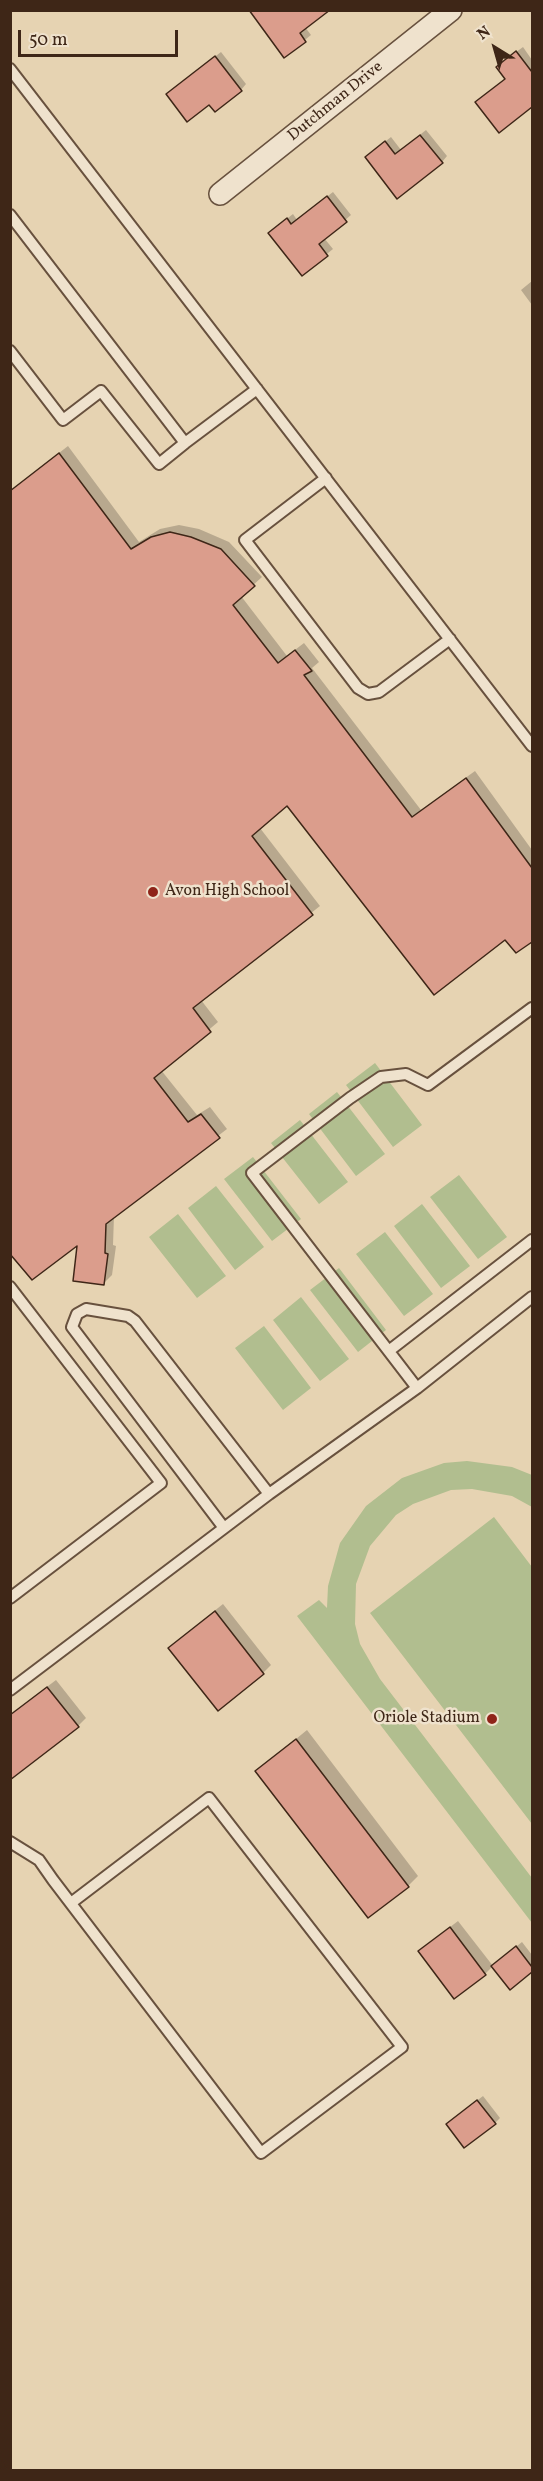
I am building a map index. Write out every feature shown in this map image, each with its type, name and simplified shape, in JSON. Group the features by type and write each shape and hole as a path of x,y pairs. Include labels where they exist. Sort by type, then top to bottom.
{"street":[{"name":"Dutchman Drive","path":"220,194 451,10"}],"lane":[{"path":"10,69 532,746"},
{"path":"10,216 185,443"},
{"path":"10,351 63,420 101,390 159,464 257,389"},
{"path":"326,477 244,540 358,688 368,694 379,692 450,639"},
{"path":"417,1388 252,1173 333,1110 381,1077 406,1074 428,1085 532,1008"},
{"path":"390,1350 532,1240"},
{"path":"10,1287 160,1483 10,1598"},
{"path":"10,1690 268,1494 417,1388 532,1297"},
{"path":"224,1528 72,1327 77,1314 86,1309 128,1316 135,1321 268,1494"},
{"path":"10,1842 39,1860 71,1903 261,2153 402,2047 209,1798 71,1903"}],"green space":[{"path":"375,1063 422,1125 393,1147 346,1085"},
{"path":"337,1092 385,1154 356,1176 309,1114"},
{"path":"300,1120 348,1182 319,1204 271,1143"},
{"path":"253,1157 301,1219 272,1241 224,1179"},
{"path":"459,1175 507,1237 478,1259 430,1197"},
{"path":"216,1186 264,1247 235,1270 188,1208"},
{"path":"422,1204 470,1266 441,1288 394,1226"},
{"path":"178,1214 226,1276 197,1298 149,1237"},
{"path":"385,1232 433,1294 404,1316 356,1254"},
{"path":"339,1268 386,1330 358,1352 310,1290"},
{"path":"301,1297 349,1359 320,1381 273,1320"},
{"path":"264,1326 311,1388 283,1410 235,1348"},
{"path":"467,1461 512,1467 532,1475 532,1507 512,1496 472,1489 451,1490 413,1504 396,1515 370,1546 356,1584 355,1624 360,1644 380,1679 532,1878 532,1923 297,1616 319,1600 327,1608 328,1586 340,1543 366,1506 402,1478 444,1463"},
{"name":"Oriole Stadium","path":"494,1517 532,1567 532,1824 370,1613"}],"building":[{"path":"249,10 330,10 300,33 306,42 284,58"},
{"path":"516,51 532,72 532,107 499,133 475,102 505,79 496,67"},
{"path":"215,56 242,91 215,112 209,105 187,122 166,94"},
{"path":"420,135 443,163 397,199 365,157 385,141 395,154"},
{"path":"327,196 347,222 319,244 328,256 302,276 268,233 287,218 291,224"},
{"name":"Avon High School","path":"59,453 131,549 151,537 170,532 191,537 221,549 255,586 233,605 278,663 295,650 312,671 304,675 412,817 466,778 532,868 532,942 516,953 505,940 434,995 287,806 252,836 313,915 193,1008 211,1032 154,1078 188,1122 201,1114 220,1138 106,1224 105,1253 108,1254 104,1285 73,1281 77,1246 32,1280 10,1254 10,491"},
{"path":"215,1611 264,1674 218,1711 168,1648"},
{"path":"47,1687 79,1727 10,1780 10,1715"},
{"path":"296,1739 409,1887 368,1918 255,1771"},
{"path":"450,1927 486,1975 454,1999 418,1951"},
{"path":"516,1946 532,1967 532,1972 510,1990 491,1966"},
{"path":"477,2100 496,2124 464,2148 446,2124"}],"place":[{"name":"Avon High School","path":"153,892"},
{"name":"Oriole Stadium","path":"492,1719"}]}
